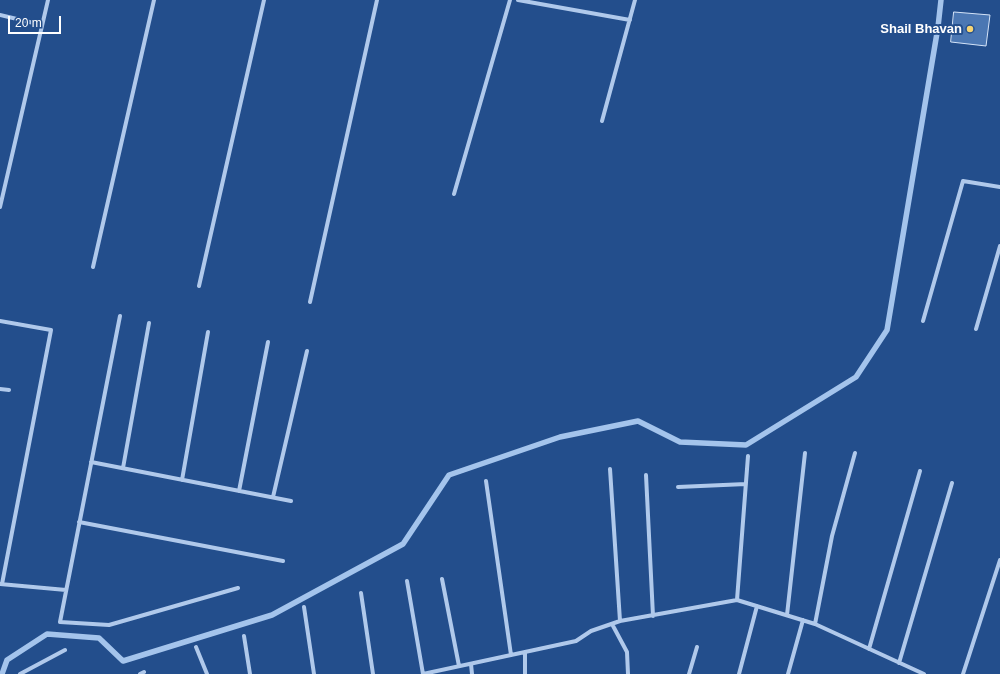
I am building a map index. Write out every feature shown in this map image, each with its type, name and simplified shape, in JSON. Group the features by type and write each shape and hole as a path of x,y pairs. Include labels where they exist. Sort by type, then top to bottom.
{"street":[{"path":"0,207 48,0"},
{"path":"94,267 154,0"},
{"path":"199,286 264,0"},
{"path":"310,302 377,0"},
{"path":"454,194 510,0"},
{"path":"518,0 630,20"},
{"path":"602,121 635,0"},
{"path":"0,15 42,25"},
{"path":"923,320 963,181 1000,187"},
{"path":"976,328 1000,246"},
{"path":"120,316 60,622 109,625 238,588"},
{"path":"0,321 51,330 1,584 66,590"},
{"path":"123,468 149,323"},
{"path":"182,480 208,332"},
{"path":"239,491 268,342"},
{"path":"273,497 306,351"},
{"path":"0,389 9,390"},
{"path":"787,615 805,453"},
{"path":"815,624 832,536 855,454"},
{"path":"737,600 748,456"},
{"path":"91,462 291,500"},
{"path":"610,469 620,621"},
{"path":"869,649 920,470"},
{"path":"646,475 653,616"},
{"path":"486,481 511,655"},
{"path":"899,663 952,483"},
{"path":"678,487 746,484"},
{"path":"79,522 283,561"},
{"path":"964,674 1000,560"},
{"path":"442,579 459,666"},
{"path":"407,581 423,674 576,641 591,631 620,621 737,600 815,624 924,674"},
{"path":"361,593 373,674"},
{"path":"739,674 757,606"},
{"path":"304,607 314,674"},
{"path":"788,674 803,620"},
{"path":"612,624 627,652 628,674"},
{"path":"244,636 250,674"},
{"path":"196,647 207,674"},
{"path":"689,674 697,647"},
{"path":"20,674 65,650"},
{"path":"524,652 526,674"},
{"path":"471,664 472,674"},
{"path":"911,674 912,669"}],"building":[{"name":"Shail Bhavan","path":"954,12 990,15 986,46 951,42"}],"waterway":[{"path":"2,674 7,660 47,634 99,638 123,661 272,615 403,544 449,475 560,437 638,421 680,442 746,445 856,377 887,330 938,27 941,0"}],"place":[{"name":"Shail Bhavan","path":"970,29"}]}
